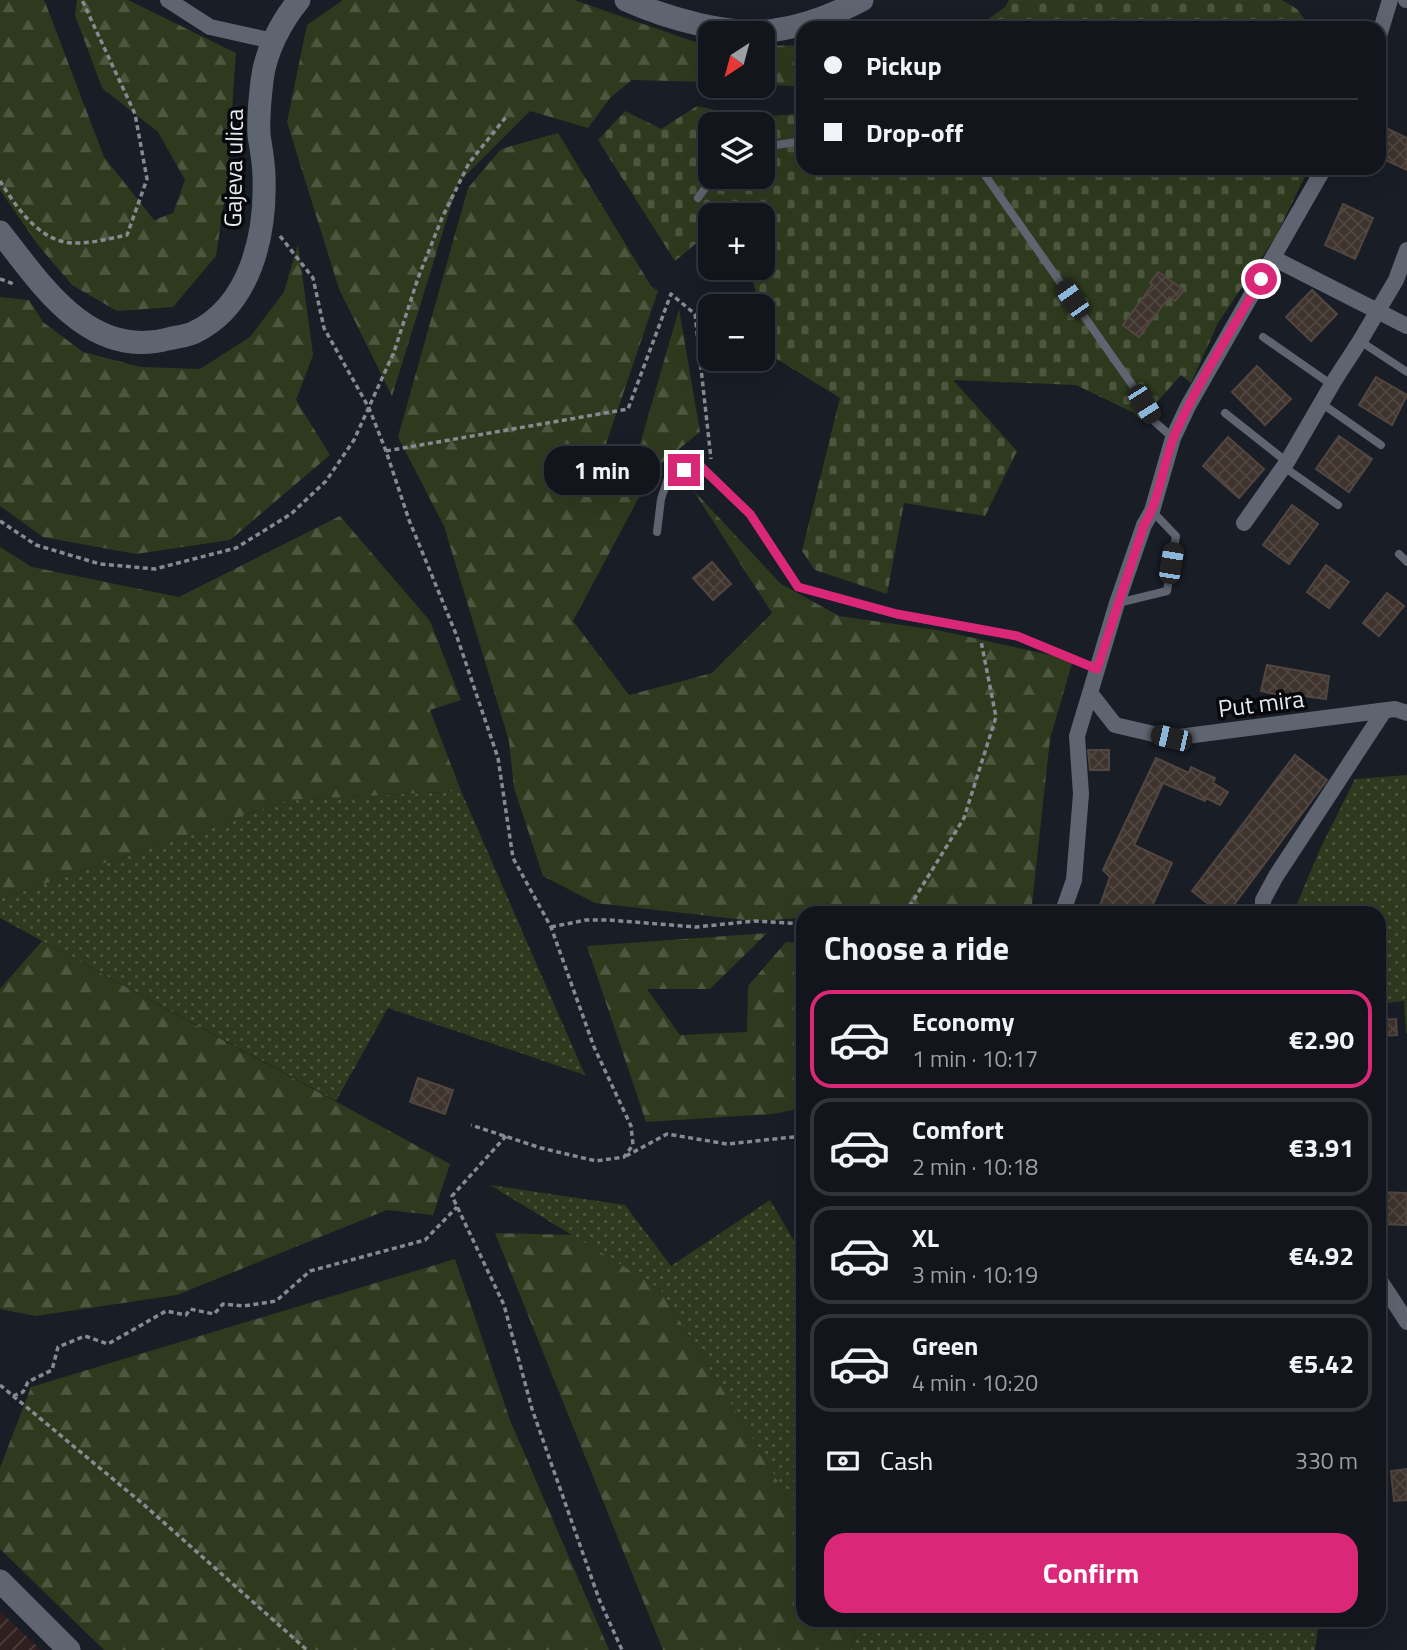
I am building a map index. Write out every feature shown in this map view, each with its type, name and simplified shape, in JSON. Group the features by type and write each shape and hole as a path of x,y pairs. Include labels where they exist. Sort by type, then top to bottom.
{"main road":[{"name":"Gajeva ulica","path":"0,232 50,295 72,317 97,332 125,340 157,342 194,333 223,311 243,284 256,257 263,213 264,176 259,131 262,78 274,41 299,0"},
{"path":"626,0 679,20 730,30 772,31 796,26"},
{"path":"814,21 862,0"},
{"path":"0,1581 69,1650"}],"street":[{"path":"168,0 210,27 274,41"},
{"path":"1384,21 1390,0"},
{"path":"1065,906 1074,880 1081,794 1077,736 1114,610 1144,525 1153,511 1173,438 1188,406 1320,175"},
{"path":"1244,523 1286,465 1332,384 1378,312 1396,280 1407,250"},
{"path":"1273,258 1407,326"},
{"name":"Put mira","path":"1090,693 1115,725 1171,738 1395,709 1407,713"},
{"path":"1263,906 1263,900 1276,876 1384,711"},
{"path":"1386,1290 1407,1322"}],"lane":[{"path":"775,145 796,142"},
{"path":"985,175 1156,422 1173,438"},
{"path":"698,198 704,189"},
{"path":"1263,337 1332,384"},
{"path":"1360,341 1407,372"},
{"path":"1321,403 1381,444"},
{"path":"1225,413 1338,505"},
{"path":"657,532 661,499 669,475 699,465 750,514 798,587 897,614 1017,636 1097,669"},
{"path":"1114,610 1167,591 1176,536 1153,511"},
{"path":"1399,554 1407,562"}],"path":[{"path":"0,181 23,216 47,236 75,244 127,235 147,179 140,140 135,114 82,0"},
{"path":"0,521 36,545 100,564 155,569 236,548 291,514 327,481 354,440 394,352 418,278 442,218 469,163 506,117"},
{"path":"263,213 313,278 324,328 369,408 409,520 456,634 498,758 513,858 551,927 594,1046 631,1126 633,1145 624,1157"},
{"path":"386,451 628,409 671,294 695,314 713,478"},
{"path":"910,906 964,818 996,717 979,628"},
{"path":"551,927 586,920 696,927 754,921 796,924"},
{"path":"471,1125 541,1148 596,1161 624,1157 667,1134 727,1144 796,1137"},
{"path":"506,1136 452,1196 504,1305 532,1409 598,1599 622,1650"},
{"path":"13,1396 23,1392 28,1382 52,1370 58,1348 85,1336 108,1344 166,1311 186,1315 190,1309 214,1314 223,1304 244,1306 276,1301 310,1271 425,1240 457,1207"},
{"path":"0,1385 143,1504 307,1650"}],"shaded area":[{"path":"0,1611 41,1650 0,1650"}],"green space":[{"path":"0,0 45,2 104,157 154,220 173,213 185,180 158,132 102,88 75,15 77,0 128,0 236,53 227,182 216,256 173,307 117,311 72,285 38,245 0,190"},
{"path":"343,0 574,0 698,43 698,82 632,80 610,98 588,128 530,111 458,183 392,396 339,289 287,122 307,25"},
{"path":"1009,0 1282,0 1297,9 1306,21 986,21 1005,7"},
{"path":"796,45 796,86 775,85 775,46"},
{"path":"697,106 725,112 698,112 698,189 775,189 775,116 796,114 796,175 1306,175 1276,236 1218,323 1191,383 1181,375 1141,420 1134,413 1076,385 953,380 1017,451 985,516 904,503 887,594 815,570 802,551 840,398 775,358 775,294 756,294 753,281 775,280 775,203 698,203 698,242 675,261 598,140 625,111 661,129"},
{"path":"558,133 651,286 658,291 605,447 640,444 679,309 700,432 654,469 573,621 629,695 712,673 772,613 693,490 781,584 839,616 937,630 1073,660 1050,739 1032,906 796,906 796,918 754,921 595,903 543,876 514,788 509,741 444,526 398,437 468,188 501,149"},
{"path":"298,244 313,355 296,400 330,455 230,540 136,554 43,537 0,506 0,297 29,300 43,322 83,352 141,367 200,369 250,337 284,292"},
{"path":"340,516 430,621 461,700 430,710 461,791 289,800 0,899 0,547 32,567 179,597"},
{"path":"1407,775 1407,1033 1404,1001 1386,1003 1386,906 1296,906 1321,847 1355,779"},
{"path":"461,791 585,1075 388,1008 336,1101 0,918 0,899 289,800"},
{"path":"767,933 710,989 647,989 680,1035 747,1032 748,986 786,942 796,943 796,1109 773,1114 646,1122 587,946"},
{"path":"42,941 450,1164 433,1215 387,1210 177,1295 36,1316 0,1309 0,989"},
{"path":"490,1185 625,1205 671,1266 770,1200 796,1244 796,1514 763,1455 660,1289"},
{"path":"495,1233 573,1235 660,1289 763,1455 796,1514 796,1627 856,1627 851,1650 663,1650"},
{"path":"455,1259 510,1420 609,1650 104,1650 0,1549 0,1468 31,1387"},
{"path":"856,1627 1318,1627 1315,1650 851,1650"}],"building":[{"path":"1386,128 1407,138 1407,170 1386,160"},
{"path":"1343,204 1373,218 1355,259 1325,245"},
{"path":"1158,272 1184,290 1175,301 1169,297 1139,337 1123,325 1152,285 1150,283"},
{"path":"1312,290 1337,314 1311,341 1286,317"},
{"path":"1257,366 1291,399 1265,425 1232,392"},
{"path":"1376,377 1407,395 1392,425 1359,405"},
{"path":"1339,436 1372,459 1349,492 1316,469"},
{"path":"1228,437 1264,469 1239,498 1203,466"},
{"path":"1292,505 1318,524 1289,564 1263,545"},
{"path":"712,562 731,584 713,600 693,578"},
{"path":"1326,565 1349,582 1329,608 1307,592"},
{"path":"1387,593 1404,606 1379,636 1363,623"},
{"path":"1267,665 1329,676 1326,699 1289,694 1288,697 1261,691"},
{"path":"1088,750 1109,750 1109,770 1090,770"},
{"path":"1295,755 1327,780 1233,906 1211,906 1192,891"},
{"path":"1156,758 1189,773 1191,767 1215,778 1213,783 1228,792 1220,805 1163,783 1134,845 1172,863 1152,906 1100,906 1110,877 1103,870"},
{"path":"1396,1019 1397,1035 1386,1036 1386,1020"},
{"path":"418,1078 453,1090 445,1114 410,1102"},
{"path":"1386,1192 1407,1193 1406,1225 1386,1224"},
{"path":"1407,1469 1407,1500 1394,1501 1391,1471"}],"route":[{"path":"684,470 699,465 750,514 798,587 897,614 1017,636 1097,669 1144,525 1153,511 1173,438 1188,406 1261,279"}]}
